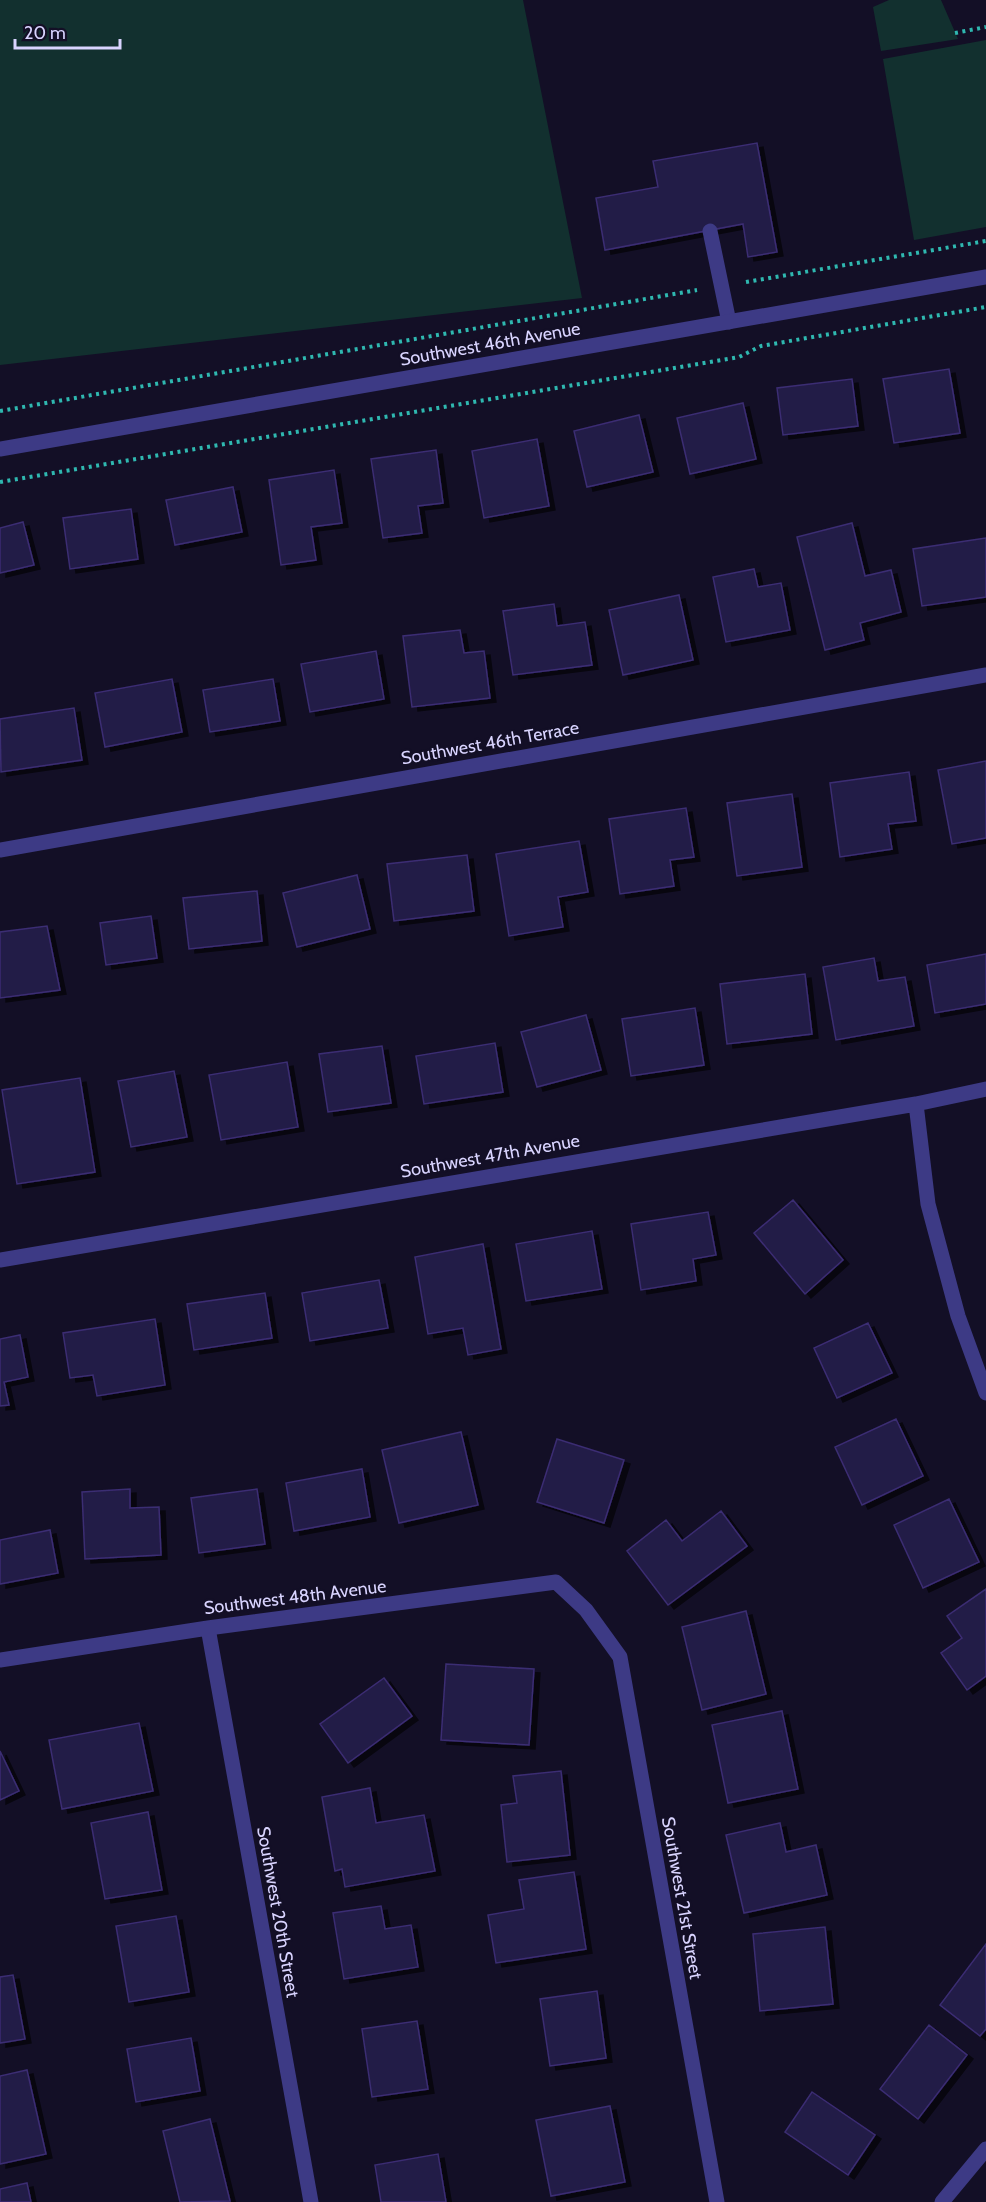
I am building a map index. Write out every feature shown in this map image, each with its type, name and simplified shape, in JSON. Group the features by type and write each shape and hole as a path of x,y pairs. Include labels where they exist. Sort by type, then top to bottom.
{"street":[{"path":"710,231 729,322"},
{"name":"Southwest 46th Avenue","path":"0,449 986,278"},
{"name":"Southwest 46th Terrace","path":"0,850 986,675"},
{"name":"Southwest 47th Avenue","path":"0,1260 916,1104 986,1089"},
{"path":"916,1104 928,1204 958,1316 986,1393"},
{"name":"Southwest 48th Avenue","path":"0,1660 208,1628 556,1582 586,1610"},
{"name":"Southwest 21st Street","path":"586,1610 620,1657 717,2202"},
{"name":"Southwest 20th Street","path":"208,1628 311,2202"},
{"path":"942,2202 986,2149"}],"path":[{"path":"955,33 986,27"},
{"path":"0,411 986,241"},
{"path":"0,482 739,357 761,345 986,307"}],"green space":[{"path":"0,0 523,0 582,298 0,365"},
{"path":"889,0 941,0 958,39 881,51 873,7"},
{"path":"986,40 986,227 914,240 883,59"}],"building":[{"path":"757,143 777,252 748,257 743,224 605,250 596,198 658,187 653,161"},
{"path":"949,369 960,433 894,443 883,379"},
{"path":"852,379 858,426 783,435 777,388"},
{"path":"743,403 756,459 690,474 677,418"},
{"path":"639,415 653,472 587,487 574,431"},
{"path":"537,439 549,506 484,518 472,451"},
{"path":"436,450 443,503 418,506 422,533 383,538 371,459"},
{"path":"334,470 342,523 311,527 316,560 281,565 269,480"},
{"path":"233,487 242,532 175,545 166,500"},
{"path":"131,509 138,559 70,569 63,518"},
{"path":"23,522 34,565 0,573 0,528"},
{"path":"852,523 865,576 891,570 901,612 860,623 864,640 825,650 797,537"},
{"path":"986,538 986,597 922,606 913,549"},
{"path":"754,569 758,587 781,583 790,630 726,642 713,577"},
{"path":"679,595 693,660 623,675 609,610"},
{"path":"554,604 557,626 585,622 592,665 513,675 503,611"},
{"path":"460,630 464,653 484,651 490,698 412,707 403,636"},
{"path":"376,651 384,699 310,712 301,664"},
{"path":"172,679 182,732 105,747 95,693"},
{"path":"273,679 280,721 210,732 203,690"},
{"path":"74,708 82,760 1,772 0,719"},
{"path":"986,761 986,838 952,844 938,770"},
{"path":"909,772 916,821 888,824 892,849 840,857 830,783"},
{"path":"792,794 802,867 737,876 727,803"},
{"path":"686,808 694,857 670,860 674,886 620,894 609,819"},
{"path":"579,841 588,892 558,897 563,927 509,936 496,854"},
{"path":"467,855 474,911 394,921 387,864"},
{"path":"357,875 370,929 297,947 283,893"},
{"path":"257,891 262,941 189,949 183,898"},
{"path":"151,916 157,958 106,965 100,923"},
{"path":"47,926 60,990 0,998 0,932"},
{"path":"986,954 986,1004 935,1013 927,965"},
{"path":"874,958 878,981 905,977 914,1026 836,1040 823,967"},
{"path":"805,974 812,1034 727,1044 720,984"},
{"path":"695,1008 704,1065 631,1076 622,1019"},
{"path":"586,1015 601,1070 537,1087 521,1032"},
{"path":"495,1043 503,1092 424,1104 416,1056"},
{"path":"382,1046 391,1103 328,1112 319,1054"},
{"path":"287,1062 298,1127 221,1140 209,1075"},
{"path":"174,1071 187,1137 131,1147 118,1081"},
{"path":"80,1078 95,1172 17,1184 2,1090"},
{"path":"793,1200 843,1260 805,1294 754,1233"},
{"path":"708,1212 716,1255 693,1259 696,1281 641,1290 631,1224"},
{"path":"592,1231 602,1289 526,1301 516,1244"},
{"path":"483,1244 501,1349 468,1355 463,1328 428,1334 415,1257"},
{"path":"379,1280 388,1328 310,1341 302,1293"},
{"path":"265,1293 272,1338 194,1350 187,1304"},
{"path":"155,1319 165,1385 97,1396 93,1375 70,1378 63,1333"},
{"path":"868,1323 892,1373 837,1398 814,1348"},
{"path":"20,1335 28,1377 4,1382 9,1405 0,1406 0,1339"},
{"path":"896,1419 923,1476 862,1505 835,1447"},
{"path":"461,1432 478,1505 399,1523 382,1450"},
{"path":"557,1439 624,1460 604,1523 537,1502"},
{"path":"362,1469 370,1517 294,1531 286,1483"},
{"path":"130,1489 130,1508 159,1507 161,1555 85,1559 82,1492"},
{"path":"257,1489 265,1544 199,1553 191,1498"},
{"path":"949,1499 979,1562 923,1588 894,1525"},
{"path":"721,1511 747,1546 668,1605 627,1551 666,1520 682,1541"},
{"path":"50,1530 58,1573 0,1584 0,1540"},
{"path":"986,1589 986,1676 967,1690 941,1653 962,1638 947,1616"},
{"path":"746,1611 766,1694 702,1710 682,1627"},
{"path":"446,1664 534,1669 529,1745 441,1740"},
{"path":"384,1678 412,1716 348,1763 320,1724"},
{"path":"782,1711 798,1789 728,1803 712,1725"},
{"path":"139,1723 153,1791 62,1809 49,1740"},
{"path":"0,1751 19,1791 0,1800"},
{"path":"561,1771 570,1855 507,1862 501,1805 517,1803 513,1776"},
{"path":"370,1788 376,1823 424,1815 435,1871 345,1887 342,1869 335,1871 322,1797"},
{"path":"148,1812 162,1890 105,1899 91,1823"},
{"path":"780,1823 786,1852 816,1845 827,1895 744,1913 726,1835"},
{"path":"574,1872 586,1949 496,1963 488,1915 524,1909 519,1880"},
{"path":"381,1906 385,1929 411,1925 418,1967 344,1979 333,1913"},
{"path":"176,1916 189,1992 129,2002 116,1926"},
{"path":"825,1927 833,2004 760,2011 753,1934"},
{"path":"986,1944 986,2029 980,2036 940,2005"},
{"path":"13,1975 25,2039 0,2043 0,1977"},
{"path":"597,1991 606,2058 550,2066 540,1999"},
{"path":"417,2021 428,2089 372,2097 362,2029"},
{"path":"929,2025 967,2055 918,2119 880,2089"},
{"path":"191,2038 200,2091 136,2102 127,2049"},
{"path":"27,2070 46,2154 0,2164 0,2076"},
{"path":"812,2092 875,2135 848,2175 785,2132"},
{"path":"610,2106 625,2182 551,2196 536,2120"},
{"path":"210,2119 230,2201 180,2202 163,2131"},
{"path":"438,2154 446,2202 381,2202 375,2165"},
{"path":"27,2183 31,2202 0,2202 0,2189"}]}
